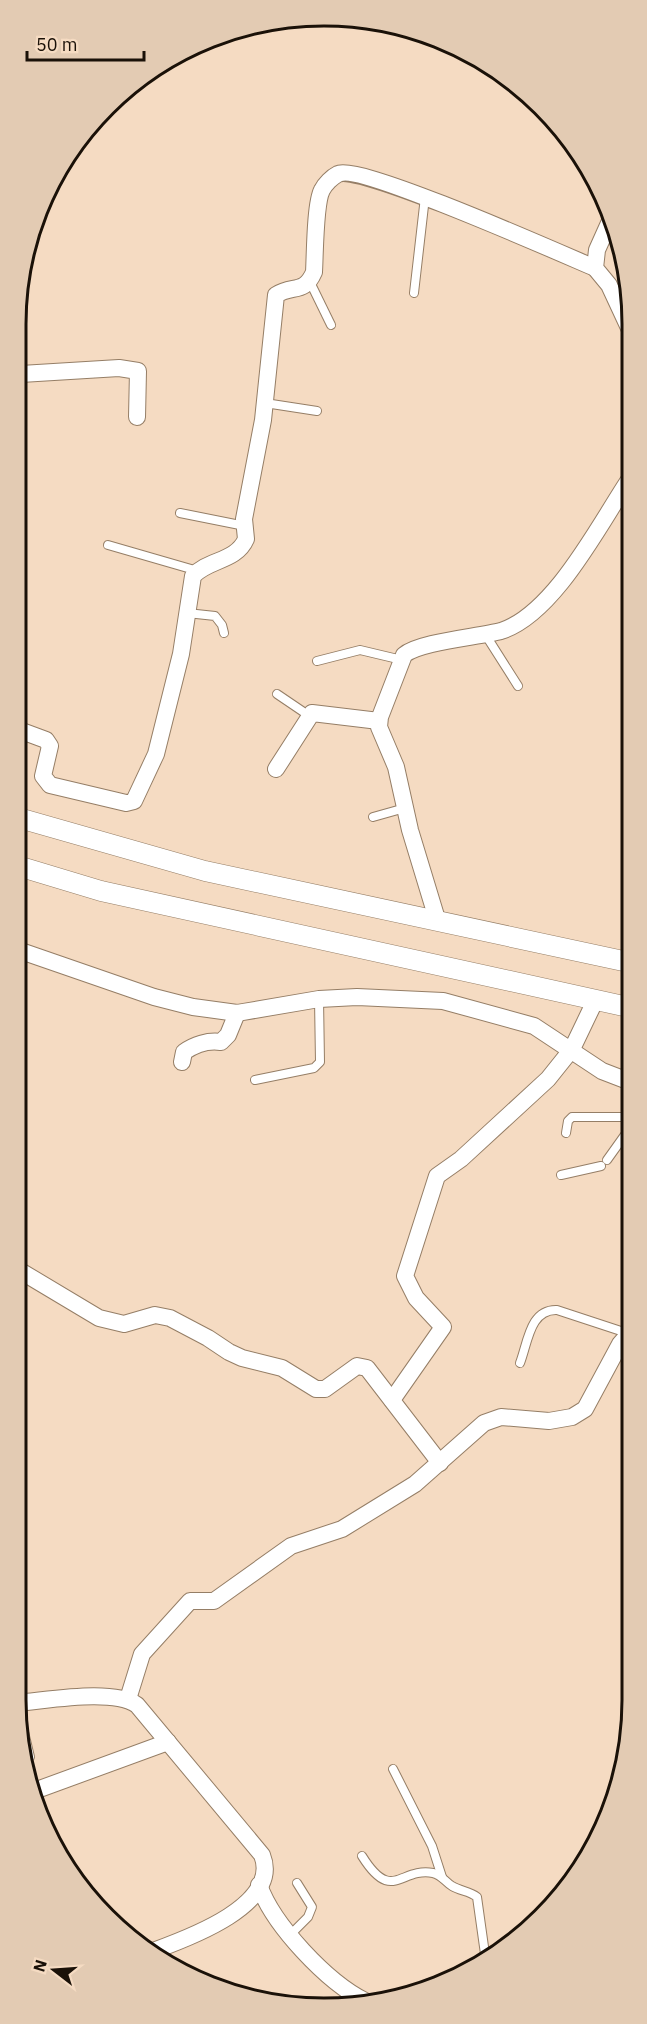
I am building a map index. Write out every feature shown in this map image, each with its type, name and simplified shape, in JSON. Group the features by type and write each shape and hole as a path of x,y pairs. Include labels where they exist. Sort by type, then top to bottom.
{"street":[{"path":"26,733 46,740 50,746 43,776 50,785 131,802 156,754 181,654 190,584 198,570 243,547 246,539 244,519 265,403 276,294 304,287 309,282 314,272 321,192 337,174 341,172 354,175 425,197 595,268 609,285 621,312"},
{"path":"595,268 597,250 606,229"},
{"path":"26,374 135,369 138,371 137,417"},
{"path":"437,919 405,808 396,767 383,742 379,721 402,660 408,651 501,631 526,619 565,579 622,496"},
{"path":"276,769 308,715 312,713 379,721"},
{"path":"26,820 205,871 437,919 622,961"},
{"path":"26,868 101,891 622,1006"},
{"path":"26,953 154,997 193,1007 237,1013 320,999 357,997 443,1001 534,1026 602,1071 622,1079"},
{"path":"392,1400 443,1327 416,1298 405,1276 437,1176 526,1101 572,1049 595,1001"},
{"path":"182,1062 184,1052 192,1047 211,1041 221,1042 228,1035 237,1013"},
{"path":"26,1274 99,1318 124,1324 155,1315 170,1318 229,1352 242,1358 282,1368 316,1389 325,1389 347,1372 363,1366 371,1372 440,1463"},
{"path":"128,1699 142,1654 190,1601 220,1599 291,1546 342,1529 415,1484 464,1439 492,1419 549,1421 572,1417 585,1409 622,1341"},
{"path":"26,1702 105,1697 128,1699 168,1742 262,1855 265,1863 260,1885 239,1909 210,1928 159,1949"},
{"path":"39,1789 168,1742"},
{"path":"260,1885 266,1903 290,1935 339,1985 357,1997"}],"lane":[{"path":"414,293 425,197"},
{"path":"309,282 331,325"},
{"path":"265,403 317,411"},
{"path":"180,513 245,526"},
{"path":"108,545 198,570"},
{"path":"187,613 215,616 222,624 224,633"},
{"path":"485,634 518,686"},
{"path":"317,661 360,650 402,660"},
{"path":"277,694 308,715"},
{"path":"372,817 405,808"},
{"path":"255,1080 314,1068 320,1062 320,999"},
{"path":"566,1133 568,1121 572,1118 622,1117"},
{"path":"561,1175 604,1163 622,1139"},
{"path":"520,1363 537,1316 546,1309 557,1310 622,1332"},
{"path":"393,1769 432,1846 442,1876 449,1885 477,1897 485,1951"},
{"path":"362,1856 374,1872 384,1880 391,1882 430,1873 442,1876"},
{"path":"290,1935 308,1917 312,1906 297,1883"}]}
